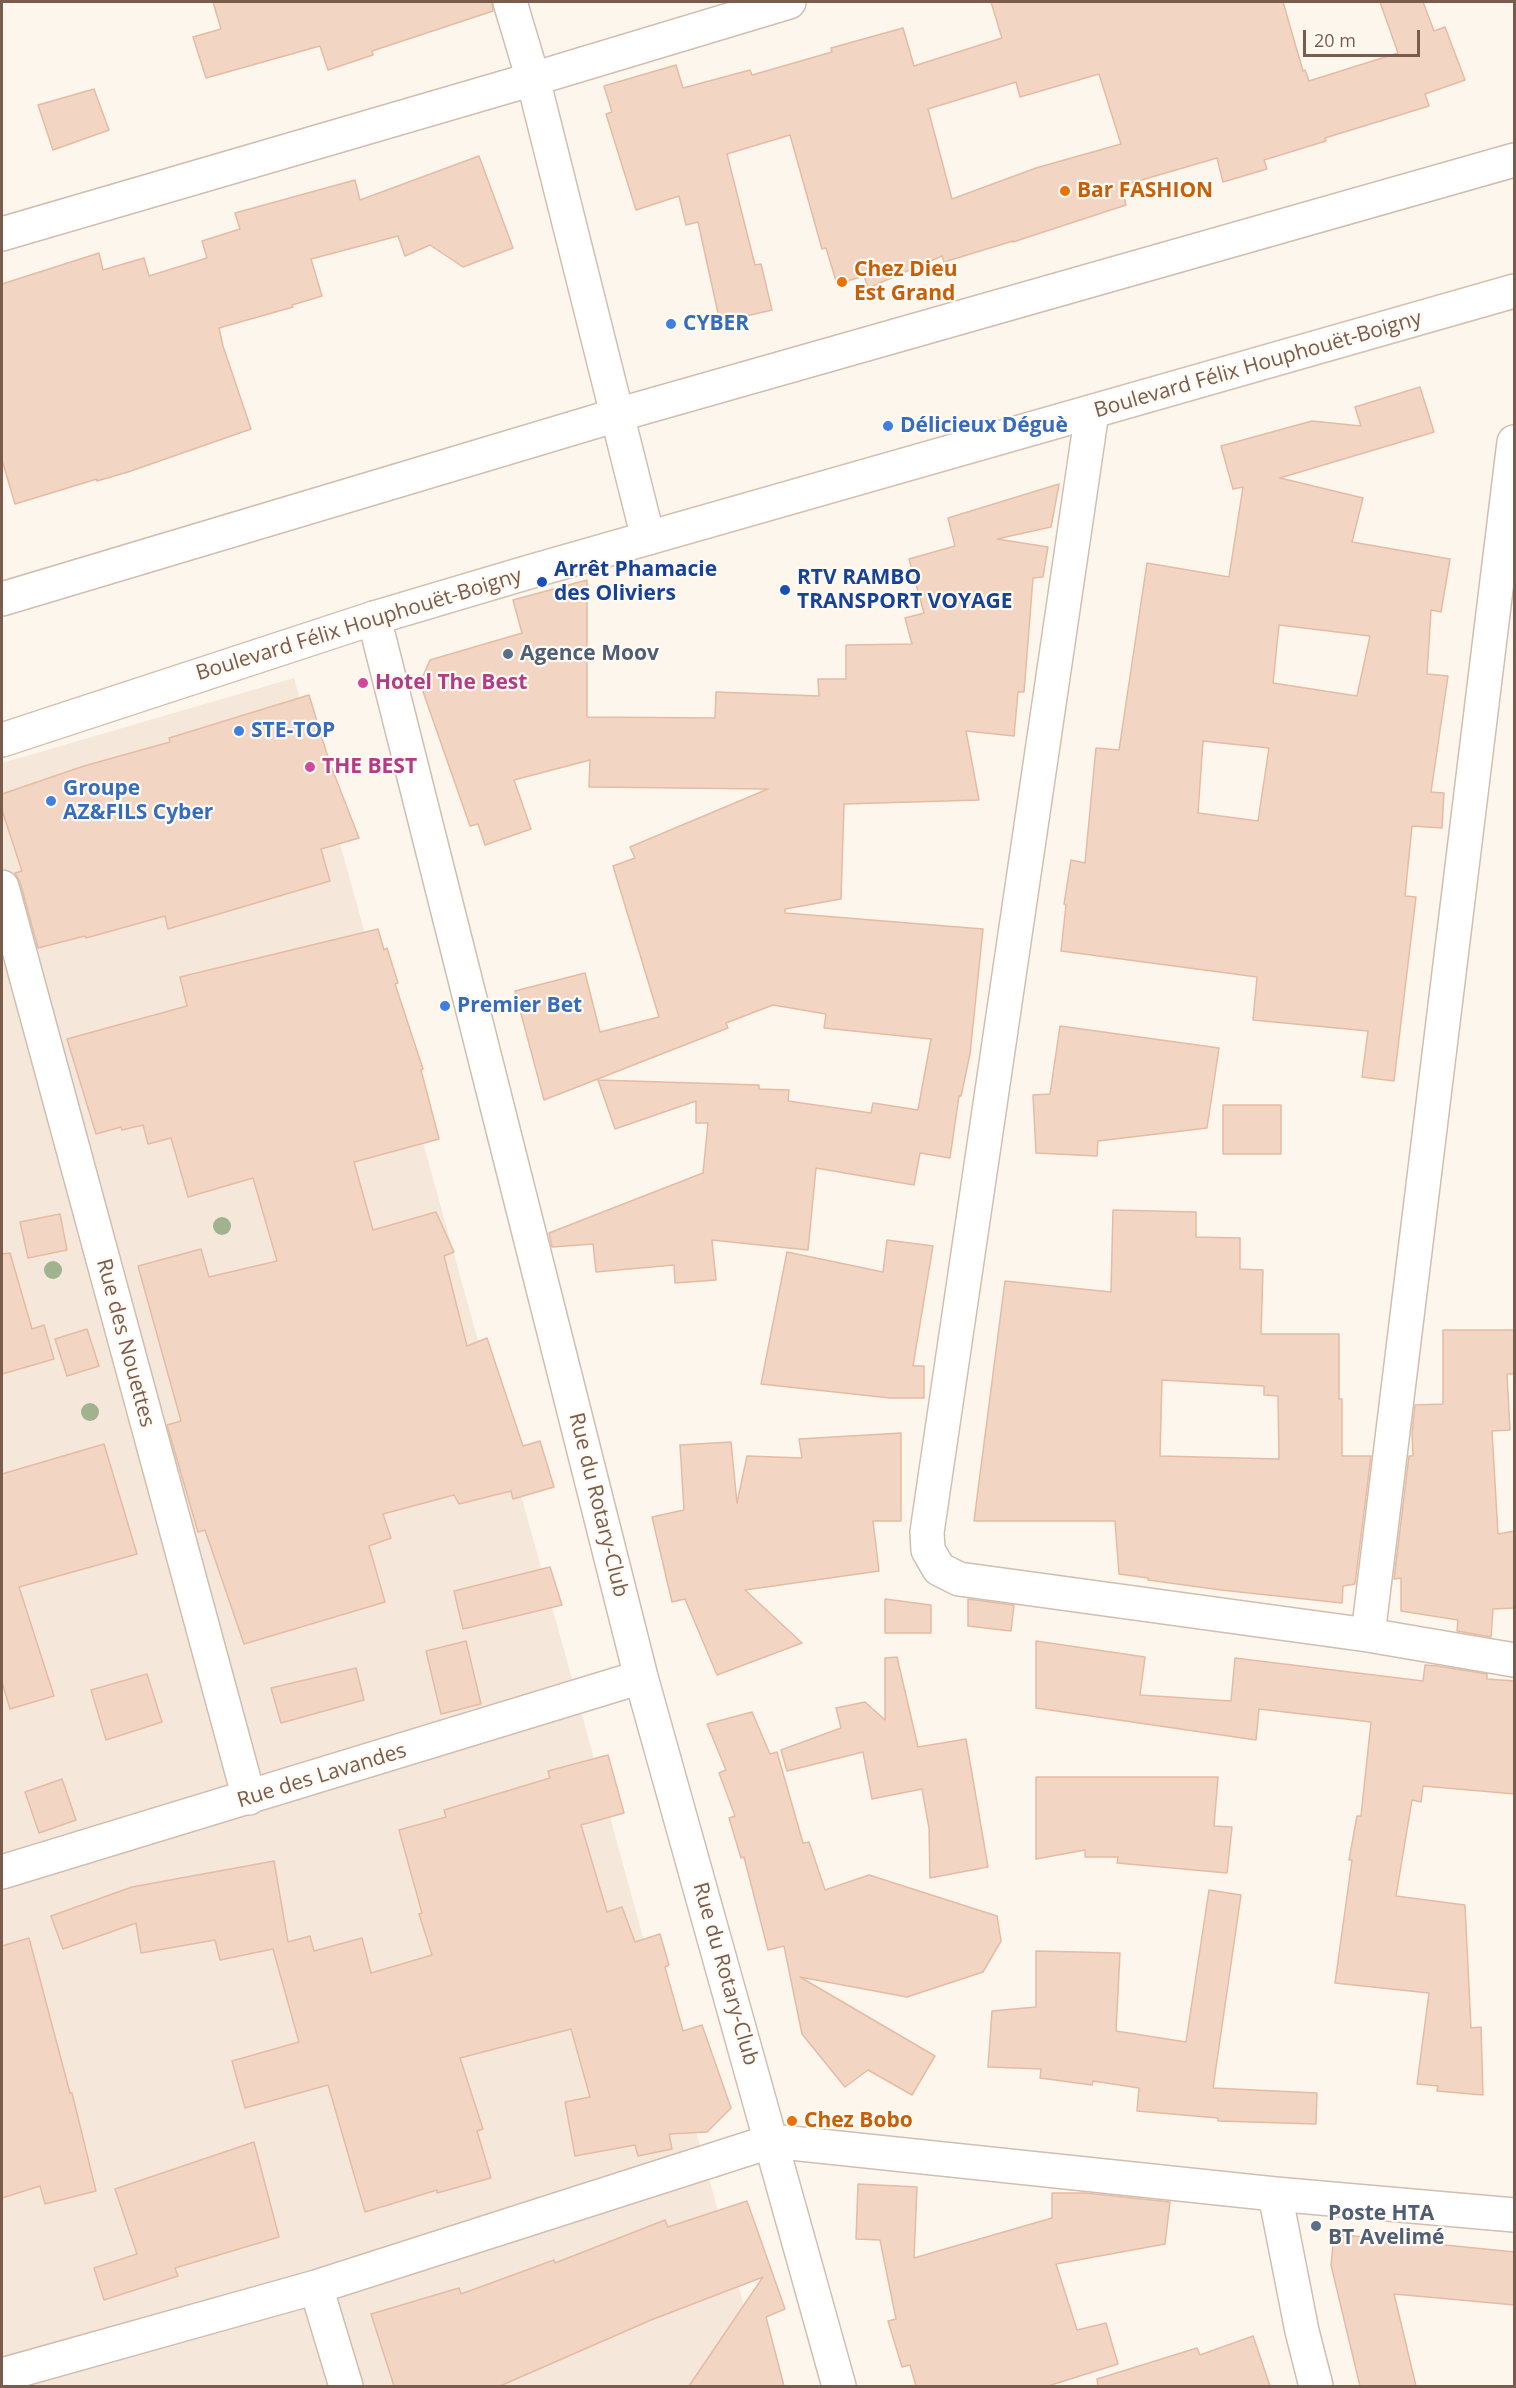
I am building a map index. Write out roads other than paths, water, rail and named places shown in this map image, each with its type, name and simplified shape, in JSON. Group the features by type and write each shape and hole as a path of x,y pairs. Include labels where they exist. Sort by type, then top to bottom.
{"street":[{"path":"510,2 533,79 648,538"},
{"path":"2,234 789,2"},
{"path":"2,599 617,415 1515,160"},
{"name":"Boulevard Félix Houphouët-Boigny","path":"2,740 374,618 1515,291"},
{"path":"1092,412 929,1520 928,1550 939,1569 959,1579 1368,1635 1515,1659"},
{"path":"1368,1635 1515,442"},
{"name":"Rue du Rotary-Club","path":"374,618 641,1677 839,2386"},
{"name":"Rue des Nouettes","path":"2,887 249,1798"},
{"name":"Rue des Lavandes","path":"2,1872 641,1677"},
{"path":"2,2375 316,2287 772,2141 1275,2194 1515,2214"},
{"path":"1275,2194 1302,2331 1316,2386"},
{"path":"316,2287 346,2386"}],"place":[{"name":"Bar FASHION","path":"1065,191"},
{"name":"Chez Dieu Est Grand","path":"842,282"},
{"name":"CYBER","path":"671,324"},
{"name":"Délicieux Déguè","path":"888,426"},
{"name":"Arrêt Phamacie des Oliviers","path":"542,582"},
{"name":"RTV RAMBO TRANSPORT VOYAGE","path":"785,590"},
{"name":"Agence Moov","path":"508,654"},
{"name":"Hotel The Best","path":"363,683"},
{"name":"STE-TOP","path":"239,731"},
{"name":"THE BEST","path":"310,767"},
{"name":"Groupe AZ&FILS Cyber","path":"51,801"},
{"name":"Premier Bet","path":"445,1006"},
{"name":"Chez Bobo","path":"792,2121"},
{"name":"Poste HTA BT Avelimé","path":"1316,2226"}]}
